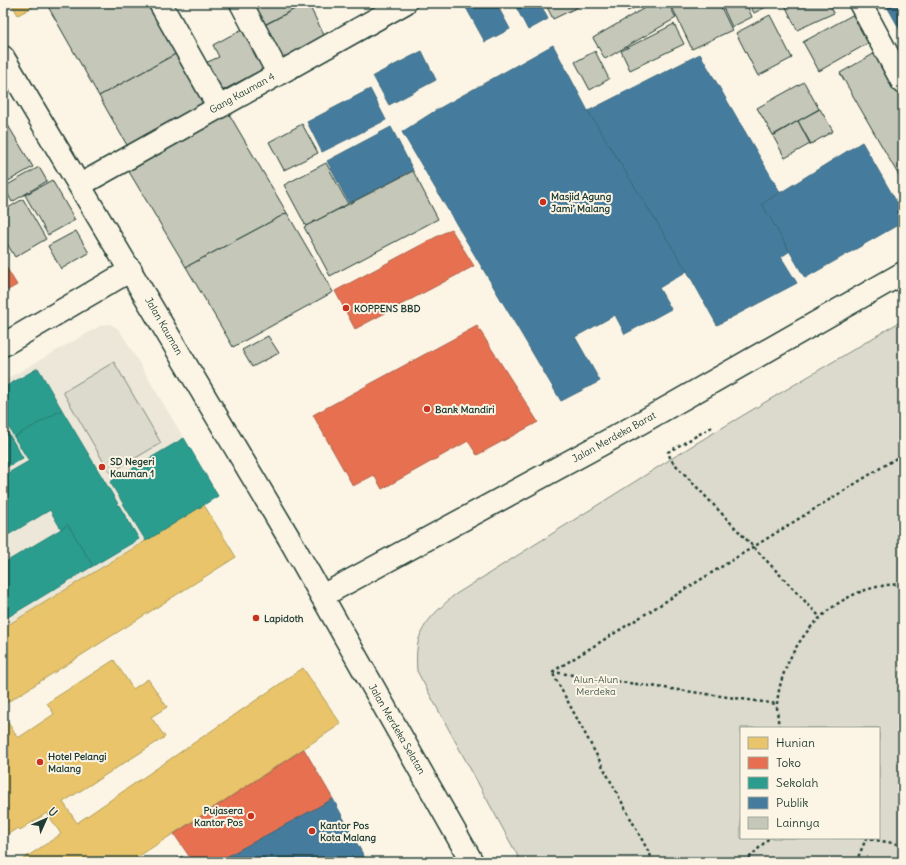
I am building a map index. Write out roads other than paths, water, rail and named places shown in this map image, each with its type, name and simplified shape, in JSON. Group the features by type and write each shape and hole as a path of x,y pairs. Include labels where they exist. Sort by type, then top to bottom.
{"main road":[{"path":"160,3 218,106"},
{"path":"240,3 278,73"},
{"name":"Gang Kauman 4","path":"80,185 218,106 405,3"},
{"path":"860,3 903,83"},
{"name":"Jalan Kauman","path":"3,57 131,270 322,596"},
{"path":"3,345 131,270"},
{"name":"Jalan Merdeka Barat","path":"322,596 635,426 903,273"},
{"name":"Jalan Merdeka Selatan","path":"322,596 472,862"}],"place":[{"name":"Masjid Agung Jami' Malang","path":"543,202"},
{"name":"KOPPENS BBD","path":"346,308"},
{"name":"Bank Mandiri","path":"427,409"},
{"name":"SD Negeri Kauman 1","path":"102,467"},
{"name":"Lapidoth","path":"256,618"},
{"name":"Hotel Pelangi Malang","path":"40,762"},
{"name":"Pujasera Kantor Pos","path":"251,816"},
{"name":"Kantor Pos Kota Malang","path":"312,831"}],"park label":[{"name":"Alun-Alun Merdeka","path":"596,684"}]}
